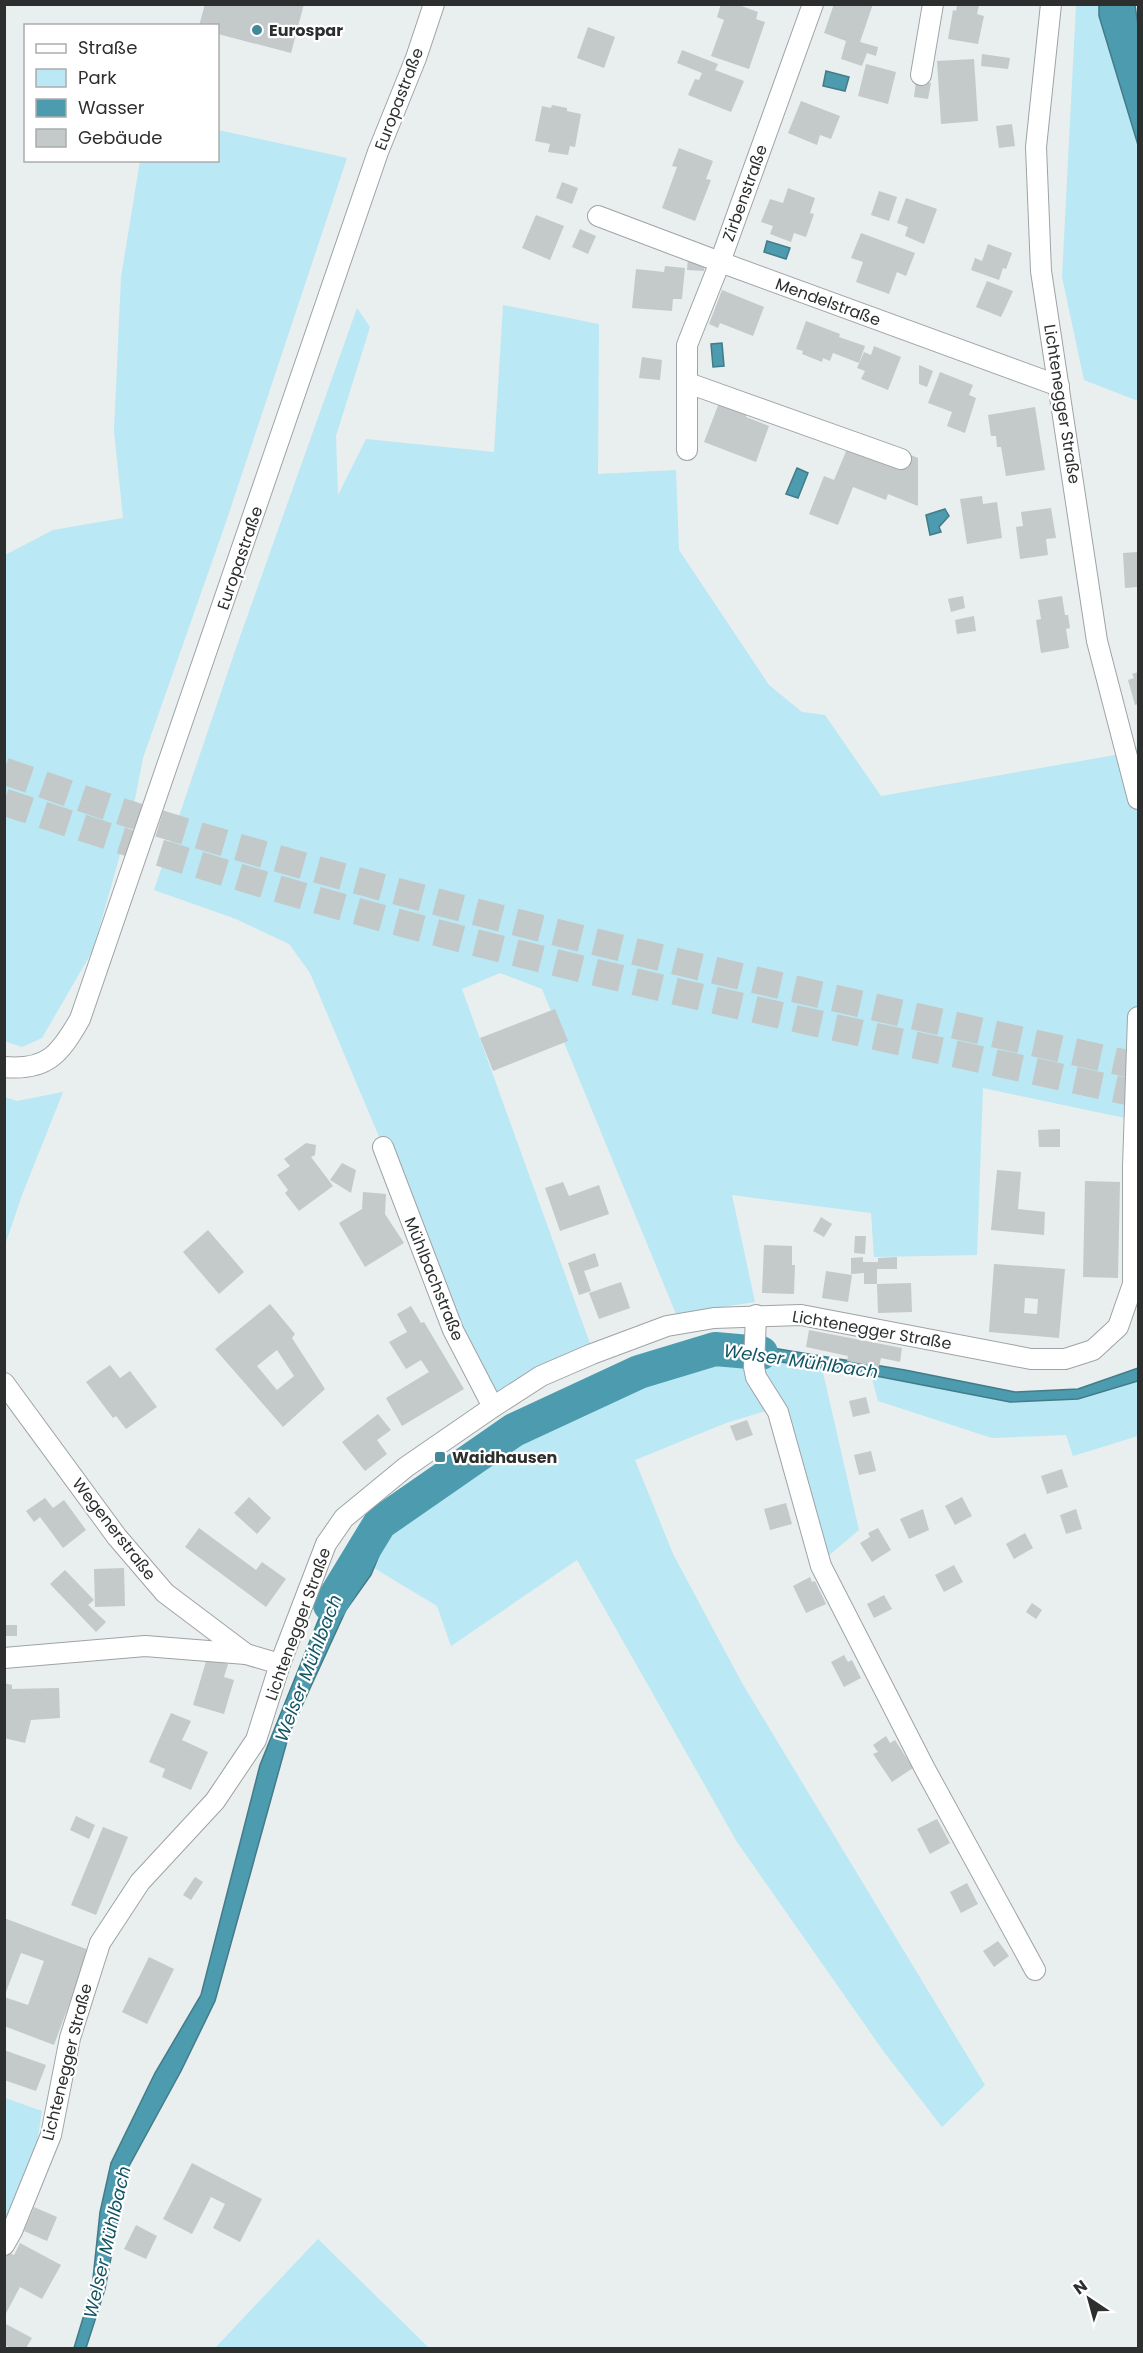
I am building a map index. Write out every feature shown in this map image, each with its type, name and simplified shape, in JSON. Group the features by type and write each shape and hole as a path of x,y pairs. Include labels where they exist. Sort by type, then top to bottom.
{"street":[{"name":"Europastraße","path":"4,1067 23,1069 45,1062 66,1044 80,1019 378,152 416,58 434,4"},
{"name":"Zirbenstraße","path":"687,450 687,345 720,262 813,4"},
{"path":"921,75 933,4"},
{"name":"Lichtenegger Straße","path":"1051,4 1036,147 1041,271 1097,641 1138,799"},
{"name":"Mendelstraße","path":"598,216 1059,386"},
{"path":"688,383 901,459"},
{"name":"Lichtenegger Straße","path":"4,2245 12,2231 51,2135 70,2038 100,1943 140,1882 215,1801 256,1740 280,1664 326,1544 344,1518 406,1467 541,1377 592,1354 667,1326 714,1318 756,1315 801,1316 1031,1359 1065,1359 1093,1350 1118,1327 1136,1286 1133,1167 1138,1017"},
{"name":"Mühlbachstraße","path":"383,1148 453,1330 493,1407"},
{"path":"756,1315 754,1367 756,1377 778,1412 821,1566 925,1768 1035,1970"},
{"name":"Wegenerstraße","path":"4,1383 117,1537 165,1593 246,1654"},
{"path":"4,1658 145,1646 246,1654 280,1664"}],"green space":[{"path":"1076,5 1099,5 1099,16 1138,145 1138,401 1084,380 1062,277"},
{"path":"219,130 347,158 226,522 143,758 133,809 93,950 42,1038 22,1047 4,1041 5,555 53,530 123,518 114,431 121,277 140,162 219,162"},
{"path":"503,305 599,324 598,474 676,470 679,550 769,685 802,712 825,715 881,796 1115,755 1138,747 1138,1113 1125,1118 983,1088 977,1255 874,1257 871,1213 732,1195 755,1302 676,1314 542,989 500,973 462,989 592,1349 490,1400 310,973 289,944 236,919 154,890 236,648 357,308 370,327 336,436 338,495 366,439 494,452"},
{"path":"63,1092 22,1195 5,1245 5,1097 17,1101"},
{"path":"712,1356 754,1358 822,1368 859,1530 820,1563 776,1408 726,1423 635,1460 673,1554 742,1683 985,2085 942,2127 884,2052 737,1842 577,1560 451,1646 437,1606 374,1568 388,1534 517,1438 637,1380"},
{"path":"871,1375 1010,1402 1078,1399 1138,1381 1138,1436 1073,1456 1066,1435 992,1438 878,1401"},
{"path":"5,2098 42,2111 32,2175 5,2224"},
{"path":"318,2239 429,2348 215,2348"}],"water":[{"path":"1099,5 1135,5 1138,25 1138,145 1099,16"},
{"path":"826,71 849,77 845,91 823,86"},
{"path":"767,241 790,248 786,259 764,252"},
{"path":"722,343 724,366 713,367 711,344"},
{"path":"797,468 808,473 798,498 786,494"},
{"path":"945,509 949,516 939,527 941,532 930,535 926,515"},
{"path":"760,1346 905,1370 1015,1392 1078,1389 1138,1368 1138,1381 1078,1399 1010,1402 871,1375 754,1358 712,1356 637,1380 517,1438 388,1534 371,1575 346,1610 289,1734 215,2001 181,2071 128,2168 105,2289 86,2348 74,2348 92,2288 100,2212 111,2163 155,2073 201,1995 260,1765 322,1611 380,1523 514,1430 639,1372 715,1349"}],"building":[{"name":"Eurospar","path":"205,4 304,4 291,53 219,34 219,24 200,24"},
{"path":"721,4 736,4 758,12 756,19 765,22 749,69 711,56 724,20 717,17"},
{"path":"834,4 873,4 860,42 878,47 876,56 867,53 862,66 841,59 846,41 824,33"},
{"path":"957,5 979,5 977,14 984,16 978,44 948,39 953,10 956,11"},
{"path":"588,27 615,37 604,68 577,58"},
{"path":"682,50 718,64 715,70 744,81 731,112 688,95 695,79 699,80 702,73 677,63"},
{"path":"982,54 1010,58 1008,69 981,66"},
{"path":"974,59 978,121 941,124 937,61"},
{"path":"866,64 896,72 888,104 858,96"},
{"path":"916,81 931,83 928,99 914,97"},
{"path":"801,101 840,116 831,139 820,135 817,145 788,133"},
{"path":"552,105 581,114 575,147 570,146 568,155 548,152 550,144 535,141 542,106 551,108"},
{"path":"1012,124 1015,146 999,148 996,126"},
{"path":"679,148 713,161 706,179 711,180 695,221 662,208 677,167 672,166"},
{"path":"562,182 578,188 572,204 556,198"},
{"path":"788,188 815,198 810,213 814,214 806,237 794,233 791,242 770,234 773,226 761,222 770,199 783,203"},
{"path":"879,191 897,197 889,221 871,215"},
{"path":"906,198 937,209 924,244 905,236 908,227 897,223"},
{"path":"536,215 564,226 550,260 522,248"},
{"path":"580,229 596,236 588,254 572,247"},
{"path":"861,233 915,253 906,276 897,272 889,294 856,282 863,262 851,258"},
{"path":"988,244 1012,253 999,280 971,270 975,258 982,261"},
{"path":"688,257 705,262 704,271 687,270"},
{"path":"665,266 685,268 682,299 673,299 672,311 632,308 636,269 664,272"},
{"path":"987,281 1013,291 1001,317 976,307"},
{"path":"722,290 764,307 753,336 720,323 718,328 709,324"},
{"path":"806,321 840,334 839,337 865,346 859,363 833,353 830,361 823,358 822,362 802,354 803,351 796,349"},
{"path":"874,346 901,357 888,390 861,379 865,371 857,368 864,352 871,355"},
{"path":"642,357 662,360 660,380 639,378"},
{"path":"919,365 933,371 927,387 919,384"},
{"path":"940,372 973,385 969,395 976,398 965,433 947,426 952,412 928,403"},
{"path":"719,403 769,426 756,462 704,442"},
{"path":"1035,407 1045,470 1006,476 1001,447 997,447 996,436 991,436 988,415"},
{"path":"847,449 906,453 918,458 918,506 888,494 886,500 853,487 838,525 809,514 824,476 834,480"},
{"path":"982,496 983,504 997,502 1002,538 967,544 960,499"},
{"path":"1051,508 1056,538 1046,539 1048,555 1020,559 1016,527 1023,526 1021,512"},
{"path":"1138,552 1138,587 1125,588 1123,553"},
{"path":"963,596 965,608 951,612 948,599"},
{"path":"1062,596 1070,628 1066,629 1069,648 1041,653 1036,620 1041,619 1038,600"},
{"path":"974,616 976,631 957,634 955,620"},
{"path":"1138,672 1138,704 1135,705 1128,680 1134,678 1132,674"},
{"path":"555,1009 568,1041 493,1071 480,1038"},
{"path":"1060,1129 1060,1147 1039,1147 1038,1130"},
{"path":"306,1143 316,1145 315,1155 311,1157 333,1186 299,1211 285,1193 288,1190 277,1175 290,1166 284,1159"},
{"path":"342,1163 356,1170 351,1193 330,1180"},
{"path":"997,1170 1021,1172 1018,1209 1045,1212 1044,1235 991,1230"},
{"path":"1085,1181 1120,1182 1118,1278 1083,1277"},
{"path":"563,1182 569,1196 599,1185 609,1214 560,1231 545,1188"},
{"path":"363,1192 386,1194 385,1214 404,1243 365,1267 339,1223 362,1209"},
{"path":"821,1217 832,1224 824,1237 813,1231"},
{"path":"208,1230 244,1272 219,1294 183,1252"},
{"path":"855,1236 866,1236 865,1254 854,1253"},
{"path":"764,1245 792,1246 792,1265 795,1265 794,1294 762,1293"},
{"path":"595,1253 599,1266 584,1271 591,1291 579,1295 568,1263"},
{"path":"863,1257 863,1262 878,1262 878,1258 897,1257 897,1269 877,1269 877,1284 864,1284 864,1273 851,1274 851,1258"},
{"path":"994,1264 1065,1269 1059,1338 989,1332","holes":["1025,1298 1038,1299 1037,1314 1024,1313"]},
{"path":"826,1271 852,1275 848,1302 822,1298"},
{"path":"621,1282 630,1308 599,1319 589,1293"},
{"path":"911,1283 912,1312 878,1313 877,1284"},
{"path":"270,1304 295,1334 292,1338 325,1389 283,1427 215,1349","holes":["277,1350 294,1376 277,1390 257,1366"]},
{"path":"411,1306 421,1323 424,1322 464,1389 402,1426 386,1398 429,1372 421,1360 406,1369 389,1342 407,1332 397,1314"},
{"path":"809,1330 902,1348 900,1362 881,1358 879,1367 847,1361 848,1356 806,1347"},
{"path":"110,1365 120,1378 130,1371 157,1407 126,1429 116,1416 113,1418 86,1382"},
{"path":"866,1397 870,1413 853,1417 849,1401"},
{"path":"378,1414 391,1430 377,1440 387,1454 365,1471 342,1442"},
{"path":"747,1420 753,1435 736,1441 730,1426"},
{"path":"871,1451 876,1471 859,1475 854,1455"},
{"path":"1062,1469 1068,1487 1047,1494 1041,1476"},
{"path":"249,1497 271,1518 257,1534 234,1513"},
{"path":"962,1497 972,1516 955,1525 945,1506"},
{"path":"45,1498 53,1508 64,1500 86,1530 63,1548 40,1517 34,1522 26,1511"},
{"path":"786,1503 792,1524 770,1530 764,1509"},
{"path":"923,1509 929,1530 909,1539 900,1519"},
{"path":"1076,1509 1082,1529 1066,1534 1060,1515"},
{"path":"199,1528 256,1570 262,1562 286,1579 266,1607 185,1547"},
{"path":"878,1528 891,1550 872,1562 860,1543 870,1537 868,1533"},
{"path":"1025,1533 1033,1548 1014,1559 1006,1544"},
{"path":"954,1565 963,1582 944,1592 935,1575"},
{"path":"124,1568 125,1606 95,1607 94,1569"},
{"path":"65,1570 94,1600 88,1605 106,1622 96,1632 50,1584"},
{"path":"810,1577 812,1582 815,1581 826,1604 806,1613 793,1586"},
{"path":"884,1595 892,1609 874,1618 867,1604"},
{"path":"1032,1603 1042,1610 1036,1619 1026,1612"},
{"path":"4,1625 17,1625 17,1636 6,1636"},
{"path":"844,1655 848,1662 852,1660 861,1678 844,1687 831,1662"},
{"path":"207,1658 228,1664 224,1677 234,1680 224,1714 193,1705"},
{"path":"4,1683 12,1685 12,1689 59,1688 60,1718 31,1720 25,1743 4,1738"},
{"path":"171,1713 191,1721 182,1740 208,1752 191,1790 162,1777 165,1769 149,1762"},
{"path":"886,1736 890,1743 895,1740 913,1768 892,1782 873,1754 878,1752 873,1745"},
{"path":"76,1816 95,1825 89,1839 70,1830"},
{"path":"937,1819 950,1843 930,1854 917,1829"},
{"path":"103,1827 128,1837 96,1915 71,1905"},
{"path":"195,1877 203,1882 191,1900 183,1895"},
{"path":"967,1883 978,1904 961,1913 950,1892"},
{"path":"4,1918 89,1950 54,2045 4,2026 4,1997","holes":["21,1953 44,1961 28,2005 4,1997"]},
{"path":"998,1941 1009,1956 994,1967 983,1951"},
{"path":"149,1957 174,1969 147,2024 122,2012"},
{"path":"4,2050 46,2065 36,2091 4,2080"},
{"path":"192,2163 262,2199 240,2242 213,2228 225,2204 211,2197 192,2234 163,2219"},
{"path":"34,2207 57,2217 47,2241 24,2231"},
{"path":"136,2225 157,2236 146,2259 124,2249"},
{"path":"20,2243 61,2265 42,2299 20,2287 4,2317 4,2258 8,2252 14,2255"},
{"path":"4,2323 32,2338 26,2348 11,2348 4,2345"}],"waterway":[{"name":"Welser Mühlbach","path":"330,1605 380,1523 514,1430 639,1372 715,1349 761,1353"}],"tunnel":[{"path":"4,771 161,824 403,893 647,954 1138,1066"},
{"path":"4,802 246,879 344,908 485,945 764,1012 1138,1094"}],"place":[{"name":"Eurospar","path":"257,30"},
{"name":"Waidhausen","path":"440,1457"}]}
